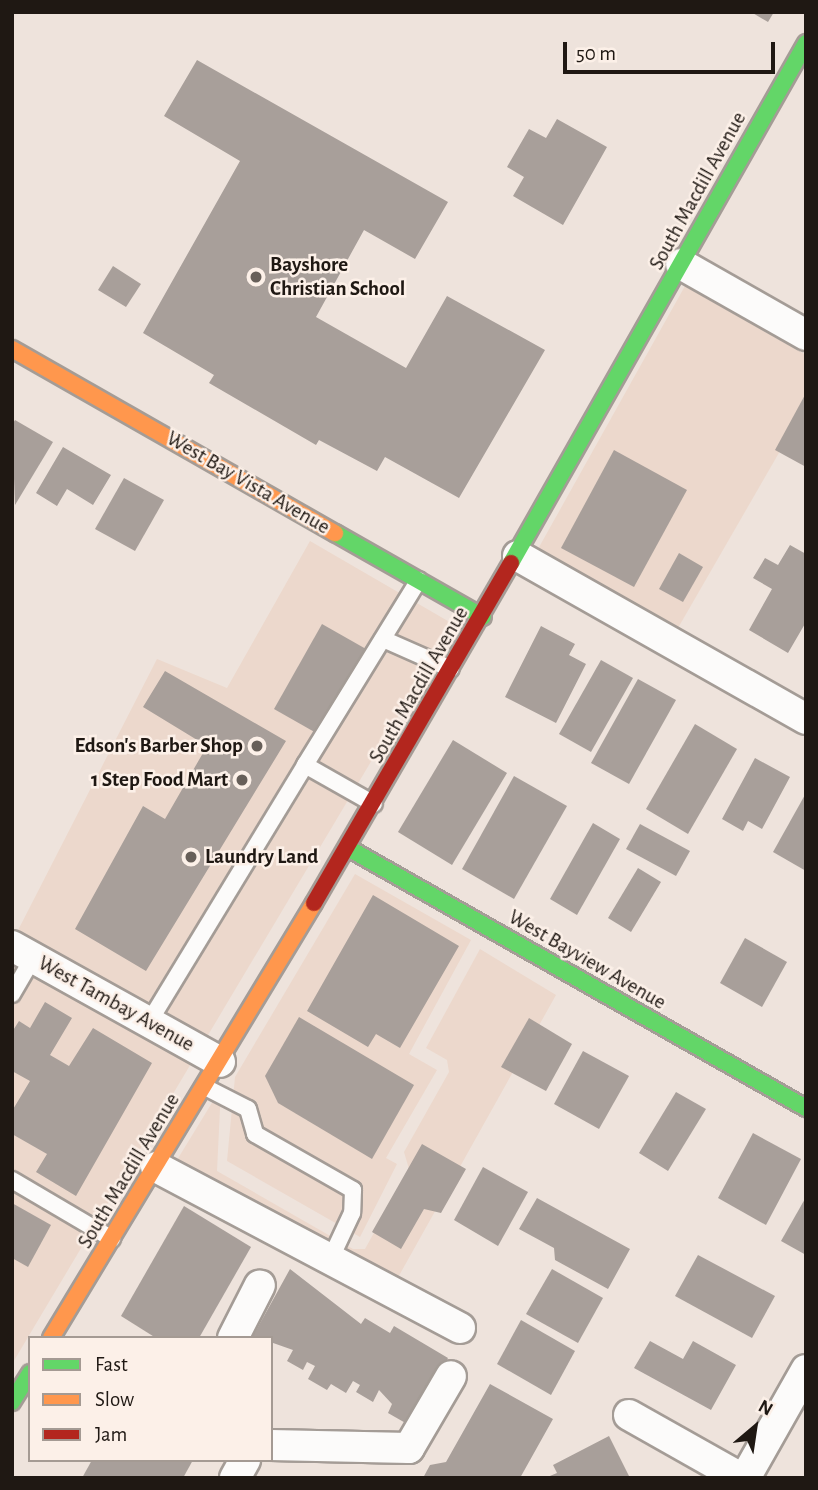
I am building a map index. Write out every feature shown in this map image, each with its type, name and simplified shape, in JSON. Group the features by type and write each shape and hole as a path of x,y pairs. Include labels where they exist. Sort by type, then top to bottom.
{"street":[{"name":"South Macdill Avenue","path":"52,1336 374,804 483,617 806,43"},
{"path":"681,264 806,335"},
{"name":"West Bay Vista Avenue","path":"12,349 483,617"},
{"path":"517,556 806,719"},
{"name":"West Bayview Avenue","path":"348,848 806,1108"},
{"name":"West Tambay Avenue","path":"23,952 149,1022 213,1074"},
{"path":"156,1167 460,1328"},
{"path":"234,1336 260,1285"},
{"path":"629,1415 743,1478 806,1370"},
{"path":"12,1402 28,1376"},
{"path":"273,1445 409,1448 451,1376"},
{"path":"235,1478 243,1462"}],"lane":[{"path":"149,1022 419,580"},
{"path":"383,639 452,670"},
{"path":"305,765 374,804"},
{"path":"12,994 23,952"},
{"path":"213,1074 248,1109 255,1134 353,1190 352,1213 330,1259"},
{"path":"12,1180 112,1239"}],"shaded area":[{"path":"685,286 806,355 806,406 678,628 538,549"},
{"path":"310,541 453,624 12,1364 12,942 157,659 227,688"},
{"path":"355,874 471,940 409,1054 437,1070 386,1158 397,1164 360,1237 227,1161 235,1077"},
{"path":"480,949 556,995 391,1290 345,1263 351,1252 177,1160 221,1088 217,1171 353,1249 365,1249 409,1169 404,1152 449,1072 447,1060 426,1048"}],"building":[{"path":"751,12 774,12 768,22"},
{"name":"Bayshore Christian School","path":"197,60 448,202 415,259 364,230 316,317 406,368 447,296 545,350 459,498 385,457 377,471 319,440 316,445 209,383 214,375 143,333 240,161 164,116"},
{"path":"557,119 607,147 563,225 513,196 524,177 507,167 529,129 546,138"},
{"path":"113,266 141,284 126,307 98,290"},
{"path":"806,393 806,467 775,450"},
{"path":"15,420 53,442 15,505 12,425"},
{"path":"63,447 111,475 93,505 67,489 57,506 36,493"},
{"path":"614,450 687,490 634,587 561,548"},
{"path":"124,478 164,500 135,551 95,529"},
{"path":"790,545 806,554 806,622 788,653 749,630 772,589 753,578 765,558 778,565"},
{"path":"679,553 703,567 683,602 659,589"},
{"path":"322,624 366,649 318,734 274,709"},
{"path":"541,626 575,644 569,655 586,664 556,723 505,697"},
{"path":"601,660 633,678 591,752 559,734"},
{"path":"165,671 286,741 146,971 75,929 143,806 165,819 207,746 143,707"},
{"path":"638,679 676,700 629,784 591,763"},
{"path":"695,724 737,749 688,834 646,809"},
{"path":"453,740 507,773 452,865 398,832"},
{"path":"755,758 790,777 762,829 748,821 743,831 722,819"},
{"path":"514,776 567,806 514,899 462,869"},
{"path":"806,793 806,871 773,852"},
{"path":"593,823 620,839 577,915 550,899"},
{"path":"640,824 690,851 676,876 626,849"},
{"path":"638,868 661,882 631,932 608,918"},
{"path":"373,895 459,946 400,1048 376,1034 368,1047 307,1011"},
{"path":"745,938 787,962 762,1007 720,983"},
{"path":"45,1002 72,1018 50,1055 69,1066 93,1028 152,1063 76,1196 36,1172 47,1154 12,1134 12,1111 30,1081 12,1071 12,1032 19,1021 30,1028"},
{"path":"299,1017 414,1085 372,1159 278,1103 265,1076"},
{"path":"529,1018 572,1044 546,1091 501,1067"},
{"path":"583,1051 629,1076 599,1129 554,1104"},
{"path":"676,1092 706,1109 668,1171 639,1153"},
{"path":"753,1133 801,1159 766,1225 718,1198"},
{"path":"422,1144 466,1169 441,1213 424,1209 401,1249 372,1232"},
{"path":"483,1167 528,1192 498,1246 454,1220"},
{"path":"806,1197 806,1255 781,1241"},
{"path":"537,1198 630,1249 608,1289 555,1260 554,1248 519,1229"},
{"path":"12,1203 51,1225 28,1267 12,1258"},
{"path":"184,1206 251,1247 200,1336 153,1336 121,1316"},
{"path":"698,1255 775,1296 752,1338 675,1296"},
{"path":"290,1269 361,1324 365,1318 390,1333 394,1326 448,1358 409,1425 388,1413 392,1404 379,1390 373,1402 356,1392 360,1385 353,1381 346,1393 331,1384 327,1390 308,1379 315,1366 307,1362 303,1370 287,1361 293,1350 273,1343 273,1336 253,1336"},
{"path":"552,1269 603,1298 578,1343 526,1314"},
{"path":"521,1320 575,1351 551,1395 497,1364"},
{"path":"650,1341 683,1359 693,1341 736,1365 711,1410 634,1368"},
{"path":"490,1384 553,1419 520,1478 423,1478 430,1465 446,1462"},
{"path":"609,1436 630,1478 545,1478 557,1473 553,1465"},
{"path":"91,1462 192,1462 183,1478 82,1478"}],"traffic: fast":[{"path":"511,563 806,43"},
{"path":"335,533 483,617"},
{"path":"348,848 806,1108"},
{"path":"12,1402 28,1376"}],"traffic: slow":[{"path":"12,349 335,533"},
{"path":"52,1336 314,903"}],"traffic: jam":[{"path":"314,903 511,563"}],"place":[{"name":"Bayshore Christian School","path":"256,277"},
{"name":"Edson's Barber Shop","path":"257,746"},
{"name":"1 Step Food Mart","path":"242,780"},
{"name":"Laundry Land","path":"191,857"}]}
